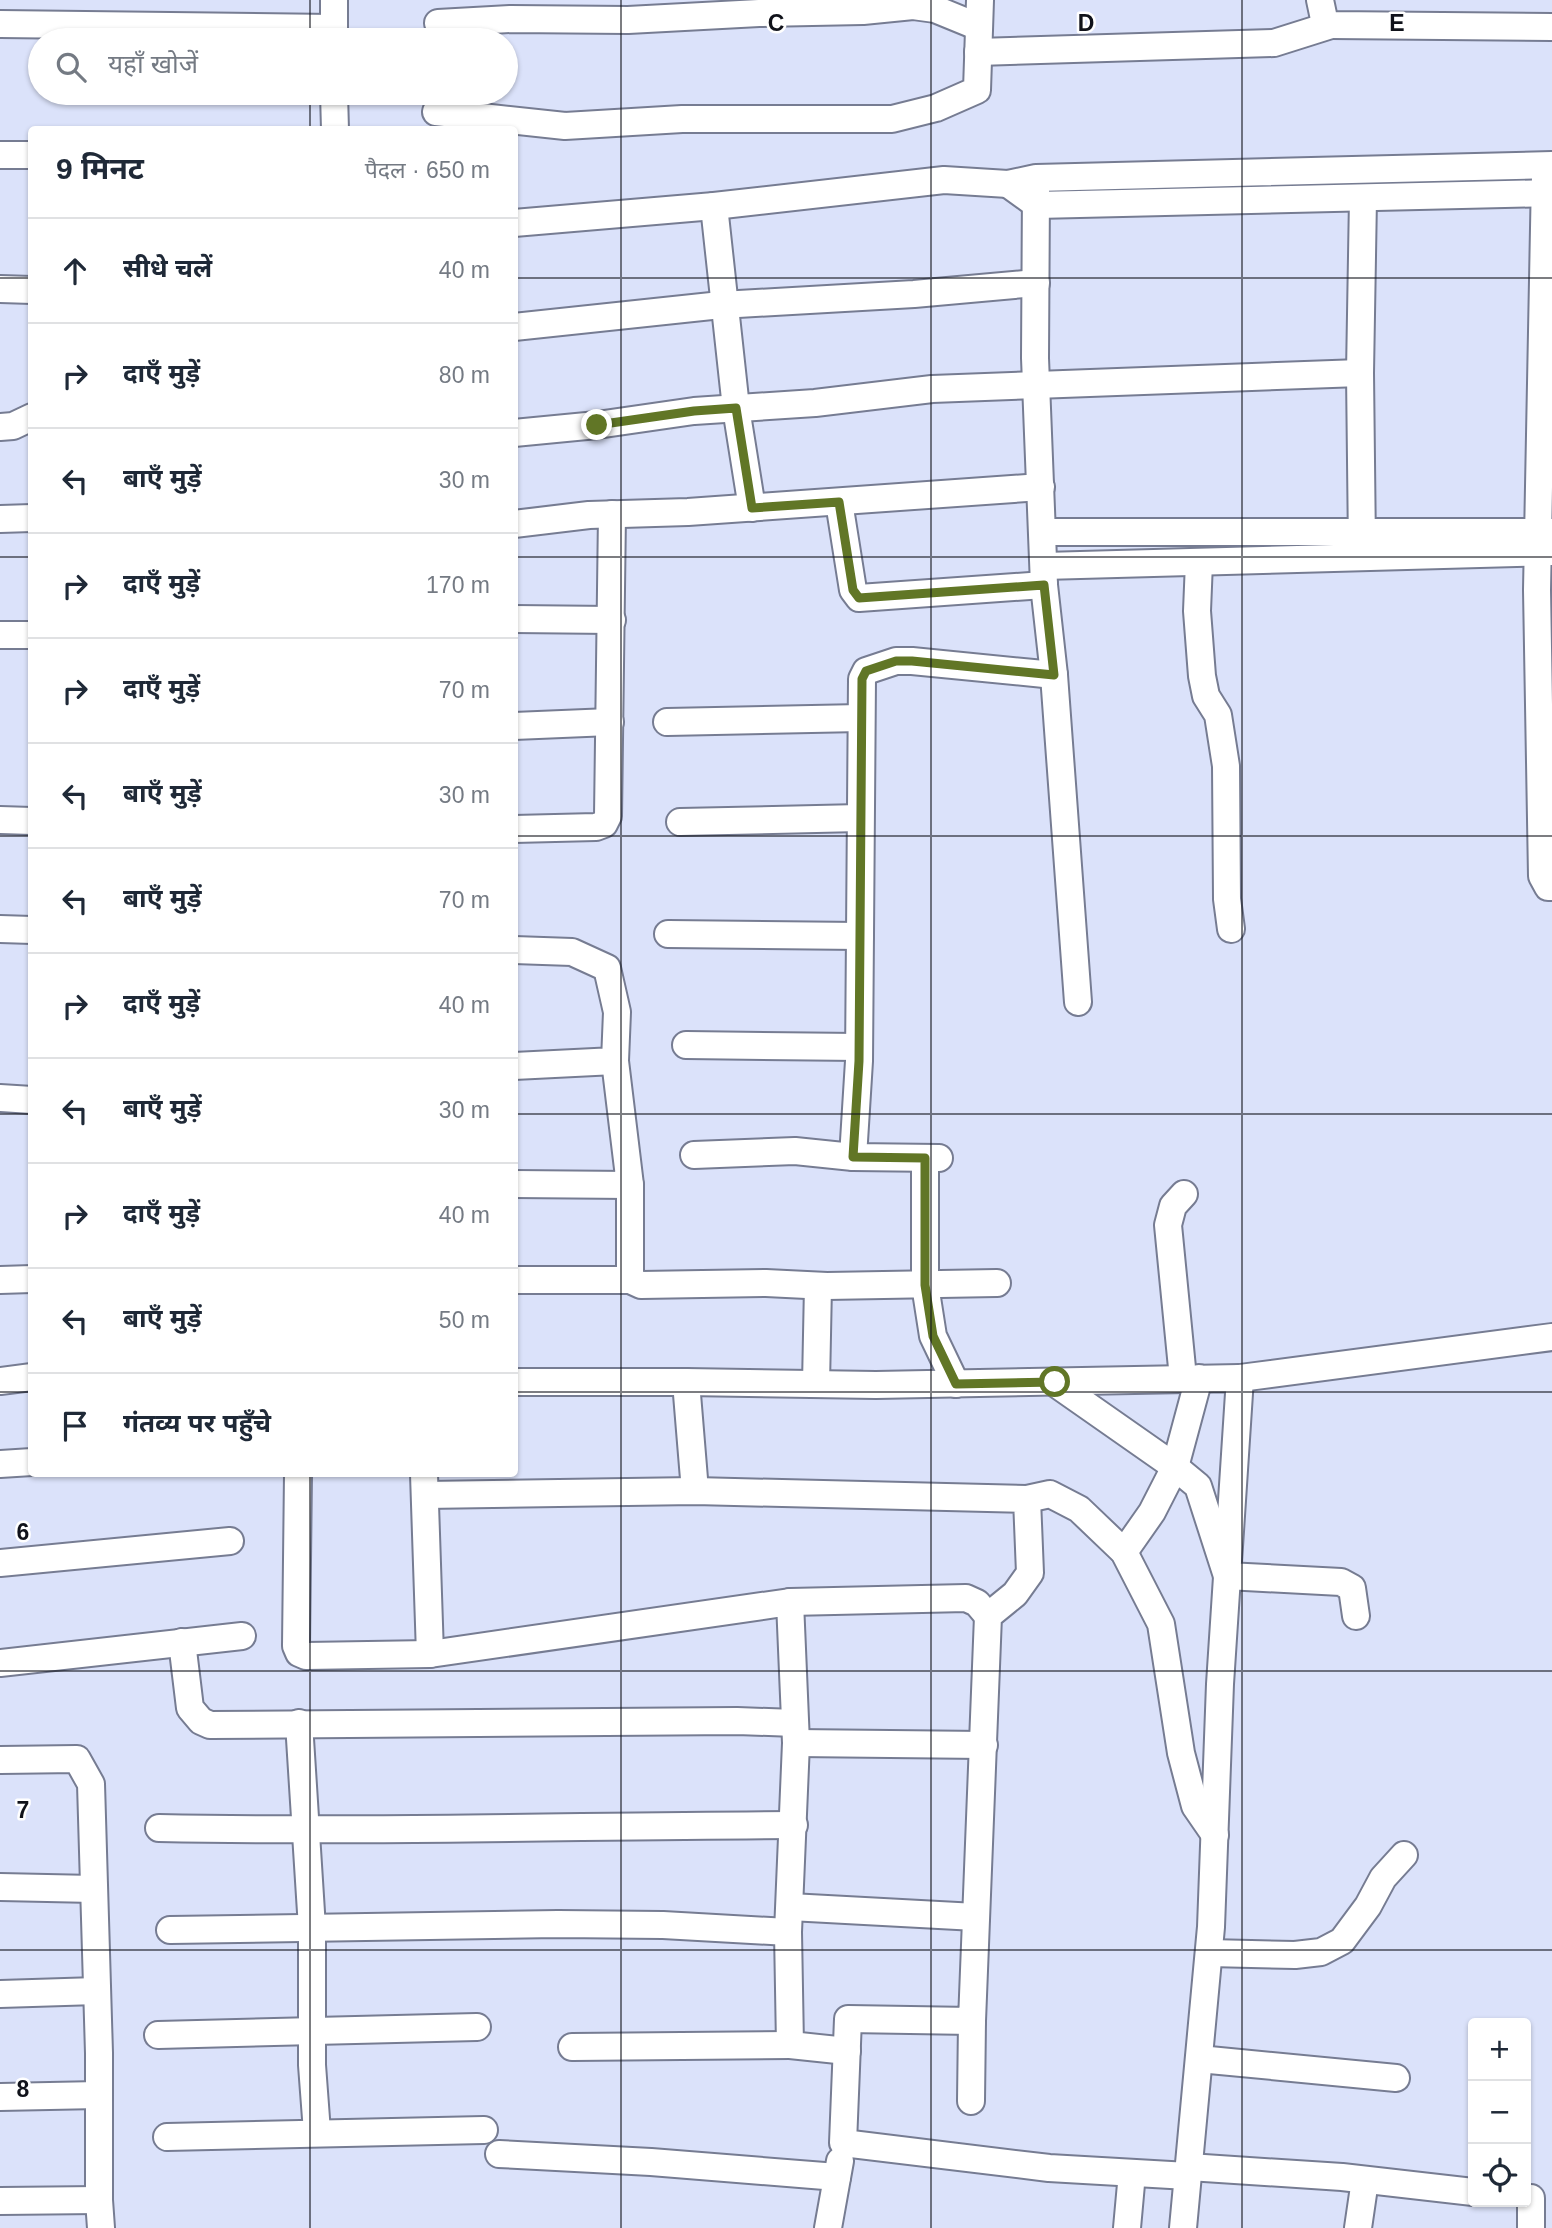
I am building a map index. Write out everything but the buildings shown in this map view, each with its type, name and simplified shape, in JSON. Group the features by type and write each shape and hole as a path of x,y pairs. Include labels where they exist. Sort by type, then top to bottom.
{"street":[{"path":"334,0 334,28"},
{"path":"436,111 565,125 682,119 892,119 936,108 977,90 980,0"},
{"path":"1320,0 1324,19 1331,26"},
{"path":"437,21 628,20 759,13 863,12 913,6 935,9 979,40 1273,43 1331,26 1552,27"},
{"path":"0,24 134,28"},
{"path":"334,105 335,126"},
{"path":"0,155 28,155"},
{"path":"518,223 714,206 944,180 1008,184 1036,178 1550,161 1542,876 1548,887 1552,887"},
{"path":"1036,178 1036,384 1044,575 1078,1002"},
{"path":"1008,184 1037,205 1549,193"},
{"path":"1362,545 1360,373 1363,198"},
{"path":"714,206 736,408 752,508"},
{"path":"518,327 725,305 914,294 1036,283"},
{"path":"0,289 28,290"},
{"path":"518,433 694,411 816,403 932,389 1360,373"},
{"path":"0,427 13,426 28,418"},
{"path":"518,524 589,515 752,508 1041,487"},
{"path":"839,502 853,590 859,598 1044,575 1362,545"},
{"path":"518,829 596,827 604,824 608,816 612,514"},
{"path":"0,519 28,518"},
{"path":"1043,532 1362,545 1545,542"},
{"path":"1199,562 1197,611 1202,676 1206,696 1218,715 1226,766 1227,899 1231,929"},
{"path":"518,619 612,620"},
{"path":"0,635 28,635"},
{"path":"853,1157 859,1047 862,679 866,671 896,661 1054,675"},
{"path":"667,722 861,718"},
{"path":"518,726 610,722"},
{"path":"680,822 860,818"},
{"path":"0,820 28,821"},
{"path":"0,929 28,930"},
{"path":"668,934 860,936"},
{"path":"518,950 572,951 607,968 617,1012 615,1060 630,1185 630,1280"},
{"path":"686,1045 859,1047"},
{"path":"518,1066 615,1060"},
{"path":"0,1098 28,1100"},
{"path":"694,1155 795,1151 853,1157 932,1158 925,1285 933,1336 956,1384"},
{"path":"518,1184 630,1185"},
{"path":"1124,1552 1153,1512 1175,1467 1191,1378 1168,1225 1173,1206 1184,1194"},
{"path":"0,1280 28,1279"},
{"path":"518,1280 630,1280 641,1285 997,1283"},
{"path":"816,1384 818,1286"},
{"path":"518,1382 956,1384 1240,1378 1552,1336"},
{"path":"0,1381 28,1378"},
{"path":"1183,2228 1209,1953 1227,1576 1240,1378"},
{"path":"686,1382 695,1491"},
{"path":"1055,1382 1198,1486 1227,1576"},
{"path":"0,1464 28,1462"},
{"path":"298,1477 296,1646 299,1653 306,1656 430,1654 790,1602 965,1598 977,1603 988,1616 971,2101"},
{"path":"430,1654 425,1484 1027,1499 1050,1494 1079,1508 1124,1552 1161,1625 1181,1753 1195,1806 1215,1835"},
{"path":"988,1616 1015,1594 1030,1573 1027,1499"},
{"path":"0,1563 230,1541"},
{"path":"1227,1576 1341,1582 1352,1588 1356,1616"},
{"path":"790,1602 796,1733 789,1919 790,2045"},
{"path":"0,1663 242,1636"},
{"path":"182,1642 190,1708 201,1721 210,1725 737,1721 796,1733 984,1745"},
{"path":"299,1723 312,1928 312,2065 317,2133"},
{"path":"0,1760 77,1759 91,1784 101,2228"},
{"path":"159,1828 306,1831 435,1827 793,1825"},
{"path":"1209,1953 1295,1955 1321,1952 1342,1941 1368,1906 1383,1878 1404,1855"},
{"path":"0,1887 94,1889"},
{"path":"170,1930 663,1925 789,1919 976,1917"},
{"path":"0,1994 97,1991"},
{"path":"828,2228 844,2143 848,2019 972,2021"},
{"path":"158,2035 477,2027"},
{"path":"572,2047 790,2045 847,2051"},
{"path":"1199,2059 1396,2078"},
{"path":"0,2097 99,2095"},
{"path":"167,2137 484,2130"},
{"path":"844,2143 1049,2168 1365,2180 1468,2191"},
{"path":"499,2154 651,2162 836,2177"},
{"path":"1127,2228 1132,2173"},
{"path":"1358,2228 1365,2180"},
{"path":"1531,2228 1536,2198"},
{"path":"0,2200 99,2200"}],"route":[{"path":"597,425 694,411 736,408 752,508 839,502 853,590 859,598 1044,585 1054,675 896,661 866,671 862,679 859,1061 853,1157 925,1158 925,1285 933,1336 956,1384 1055,1382"}]}
